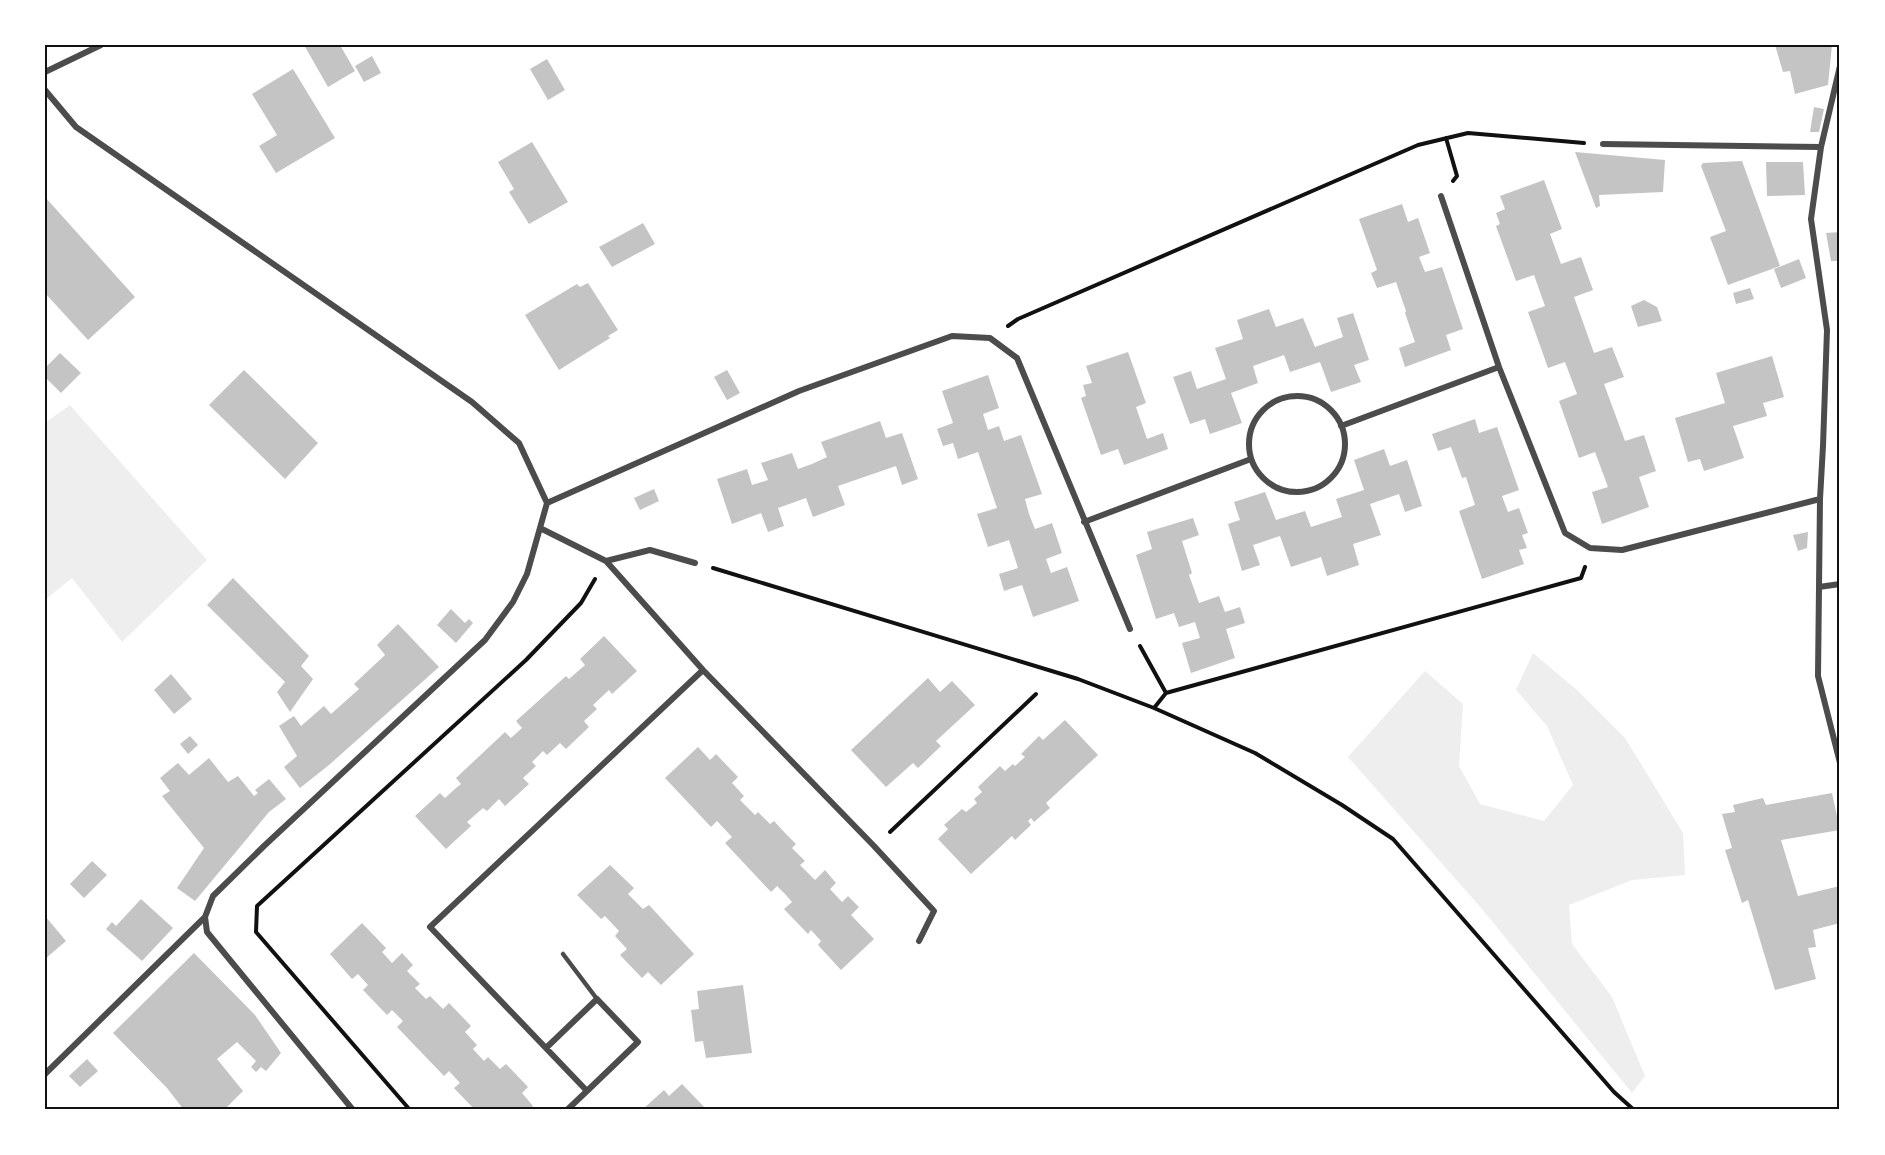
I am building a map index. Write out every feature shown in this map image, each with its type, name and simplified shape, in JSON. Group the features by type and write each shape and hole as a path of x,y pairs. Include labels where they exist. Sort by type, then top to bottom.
{"street":[{"path":"45,72 101,45"},
{"path":"1840,66 1821,147 1811,219 1827,330 1820,499 1818,676 1840,763"},
{"path":"45,90 76,127 472,402 519,443 547,503 527,574 513,602 485,640 213,896 205,917 45,1074"},
{"path":"1603,144 1821,147"},
{"path":"1441,196 1499,368 1565,533 1590,548 1622,550 1820,499"},
{"path":"547,503 799,391 952,336 990,338 1017,358 1130,629"},
{"path":"1341,426 1499,368"},
{"path":"1288,396 1305,396 1320,402 1333,412 1341,426 1345,441 1343,456 1337,470 1313,489 1299,491 1276,487 1258,473 1251,459 1249,444 1252,427 1260,413 1272,402 1288,396"},
{"path":"1084,522 1251,459"},
{"path":"540,528 606,561 703,670 934,911 919,941"},
{"path":"606,561 650,550 695,563"},
{"path":"1819,587 1840,584"},
{"path":"587,1091 430,927 703,670"},
{"path":"205,917 207,932 353,1110"},
{"path":"546,1048 597,999 638,1042 567,1110"}],"lane":[{"path":"563,954 597,999"}],"path":[{"path":"990,338 1018,319 1418,145 1468,133 1603,144"},
{"path":"1441,196 1457,176 1446,138"},
{"path":"410,1110 256,932 257,906 526,660 581,603 606,561"},
{"path":"1130,629 1166,693"},
{"path":"874,846 1036,694"},
{"path":"1154,708 1255,753 1342,805 1393,839 1614,1092 1634,1110"}],"shaded area":[{"path":"70,405 207,560 122,642 72,578 45,600 45,423"},
{"path":"1533,653 1578,691 1625,738 1683,833 1685,875 1632,880 1569,905 1572,944 1612,997 1645,1076 1632,1093 1482,909 1348,757 1425,671 1463,704 1459,766 1480,804 1544,821 1573,785 1547,726 1516,690"}],"building":[{"path":"304,45 340,45 355,71 328,87"},
{"path":"1775,45 1832,45 1828,85 1795,94 1790,71 1783,72"},
{"path":"372,56 381,73 364,82 355,66"},
{"path":"547,59 565,90 548,100 530,69"},
{"path":"293,69 335,138 276,173 259,146 277,135 252,94"},
{"path":"1814,107 1824,109 1819,132 1810,132"},
{"path":"532,142 568,202 529,224 509,192 514,189 498,162"},
{"path":"1575,152 1665,160 1663,192 1599,195 1600,206 1596,208"},
{"path":"1742,161 1780,266 1728,285 1710,237 1726,231 1701,166 1703,163"},
{"path":"1766,162 1803,162 1805,195 1767,196"},
{"path":"1544,180 1562,229 1550,234 1561,264 1581,257 1593,290 1574,297 1594,353 1612,347 1624,377 1604,384 1625,441 1644,435 1656,471 1639,477 1649,507 1602,524 1592,492 1608,487 1595,452 1579,458 1559,401 1577,394 1565,362 1548,368 1528,312 1545,306 1534,275 1516,281 1496,226 1500,224 1496,213 1505,209 1500,196"},
{"path":"45,197 135,297 88,340 45,293"},
{"path":"1402,204 1408,222 1418,218 1430,253 1419,257 1425,272 1442,267 1463,329 1446,335 1451,350 1405,367 1399,348 1415,342 1406,311 1396,282 1377,288 1371,273 1377,270 1359,219"},
{"path":"643,223 655,244 612,267 599,247"},
{"path":"1840,232 1840,261 1831,261 1826,233"},
{"path":"1799,259 1806,278 1781,288 1774,269"},
{"path":"588,283 618,330 608,336 610,338 559,370 525,315 577,284 580,287"},
{"path":"1750,288 1754,299 1736,304 1733,293"},
{"path":"1644,300 1657,307 1662,321 1638,327 1631,306"},
{"path":"1269,309 1276,327 1303,318 1315,347 1343,337 1337,318 1353,313 1369,360 1354,365 1361,382 1331,392 1320,362 1290,372 1284,355 1253,366 1258,383 1231,393 1242,423 1210,434 1205,419 1190,424 1173,377 1191,371 1197,389 1226,379 1215,348 1243,339 1237,320"},
{"path":"1128,352 1146,403 1136,407 1147,439 1163,433 1168,449 1124,465 1118,449 1101,455 1081,398 1086,396 1083,385 1092,383 1086,366"},
{"path":"60,353 81,373 61,393 45,377 45,368"},
{"path":"1772,356 1784,397 1763,403 1767,416 1733,426 1744,458 1704,471 1700,459 1688,462 1675,418 1725,403 1716,373"},
{"path":"244,370 318,443 285,479 209,405"},
{"path":"727,370 740,393 727,400 714,377"},
{"path":"988,375 999,408 983,414 988,430 999,426 1004,441 1021,435 1042,494 1025,499 1029,514 1035,529 1052,523 1062,553 1046,559 1051,573 1067,567 1079,601 1033,617 1022,585 1004,591 999,574 1018,568 1009,540 988,547 977,514 997,508 978,452 958,459 953,443 943,446 937,429 953,423 942,391"},
{"path":"1475,419 1479,433 1497,427 1519,490 1502,496 1508,512 1519,508 1528,533 1522,535 1527,548 1519,550 1524,564 1482,579 1459,511 1475,505 1466,477 1462,478 1451,447 1438,451 1432,434"},
{"path":"880,421 886,438 902,433 918,479 902,485 896,466 838,486 845,505 813,517 806,498 778,508 784,526 768,532 761,513 732,524 717,479 747,469 752,485 768,480 761,463 792,453 798,469 827,457 821,442"},
{"path":"1384,449 1390,466 1407,460 1422,506 1405,512 1399,494 1370,504 1381,535 1353,544 1359,565 1327,576 1321,557 1291,567 1280,536 1253,545 1260,565 1242,571 1228,524 1240,520 1234,502 1265,492 1276,520 1305,511 1311,527 1342,517 1336,499 1364,490 1354,460"},
{"path":"654,489 659,501 640,510 634,498"},
{"path":"1193,518 1199,535 1182,541 1192,573 1189,575 1199,603 1219,596 1225,612 1240,607 1245,623 1226,629 1235,658 1191,673 1182,643 1200,638 1195,622 1179,627 1174,613 1156,619 1136,555 1152,549 1147,532"},
{"path":"1808,532 1807,548 1798,551 1793,535"},
{"path":"233,578 309,656 301,666 313,679 290,712 277,692 285,682 207,605"},
{"path":"451,609 465,623 469,619 473,623 456,643 437,625"},
{"path":"398,624 439,667 300,788 284,767 297,756 279,726 294,716 301,726 324,706 331,714 359,689 354,684 385,655 377,645"},
{"path":"604,636 637,671 612,694 609,690 593,705 597,709 584,721 589,727 566,749 560,743 547,755 543,751 532,762 536,766 523,778 529,784 505,806 499,799 487,811 483,808 467,822 471,826 446,849 415,816 440,793 445,798 461,784 456,778 505,732 511,738 522,728 516,721 566,676 569,679 585,665 580,659"},
{"path":"171,674 192,699 174,714 154,690"},
{"path":"928,678 940,692 952,681 975,705 936,741 941,746 918,768 913,763 886,787 851,750"},
{"path":"1065,720 1098,755 1046,803 1050,808 1034,822 1031,818 1028,821 1031,825 1015,840 1012,836 971,874 938,839 948,829 944,825 962,809 966,812 977,803 974,799 982,792 978,787 1000,766 1005,771 1013,764 1015,766 1025,757 1021,754 1039,736 1043,740"},
{"path":"190,736 198,745 188,754 180,744"},
{"path":"698,747 710,760 716,754 738,777 732,783 744,796 740,800 755,815 758,812 770,824 774,821 796,844 792,848 805,861 800,865 815,880 825,870 836,883 830,889 842,902 848,896 859,907 851,915 874,939 841,970 818,945 821,941 811,930 808,934 784,909 792,902 785,894 777,886 771,892 725,843 732,837 717,821 711,827 665,778"},
{"path":"209,758 228,782 238,776 254,796 258,793 255,790 269,779 286,799 269,812 195,901 177,888 204,848 162,796 170,791 160,778 178,763 189,775"},
{"path":"1832,793 1840,830 1781,840 1798,896 1840,886 1840,923 1813,930 1816,947 1808,948 1816,979 1775,990 1748,900 1742,903 1725,850 1732,848 1722,814 1735,812 1733,805 1763,798 1766,805"},
{"path":"92,861 107,875 84,898 70,884"},
{"path":"610,865 634,888 628,894 643,909 649,905 694,954 661,985 648,972 642,978 620,955 627,949 615,936 619,931 605,916 601,919 577,895"},
{"path":"141,899 173,928 142,961 106,929 112,922 116,926"},
{"path":"45,916 66,941 45,959"},
{"path":"362,923 386,948 382,952 392,963 402,953 413,965 407,971 420,984 415,988 426,999 430,996 443,1009 449,1003 471,1026 465,1032 477,1045 473,1049 484,1061 488,1057 500,1069 506,1064 528,1087 522,1093 533,1106 529,1110 475,1110 454,1088 460,1083 449,1071 444,1076 397,1027 403,1021 392,1010 387,1015 363,990 368,985 358,974 352,979 330,954"},
{"path":"194,953 255,1015 281,1053 266,1071 261,1067 256,1072 251,1067 256,1061 237,1042 217,1059 243,1091 224,1110 184,1110 167,1088 113,1033"},
{"path":"743,985 752,1053 706,1058 703,1041 695,1042 691,1010 699,1009 697,991"},
{"path":"87,1059 98,1071 80,1087 69,1076"},
{"path":"682,1084 707,1110 642,1110 664,1090 669,1096"}]}
